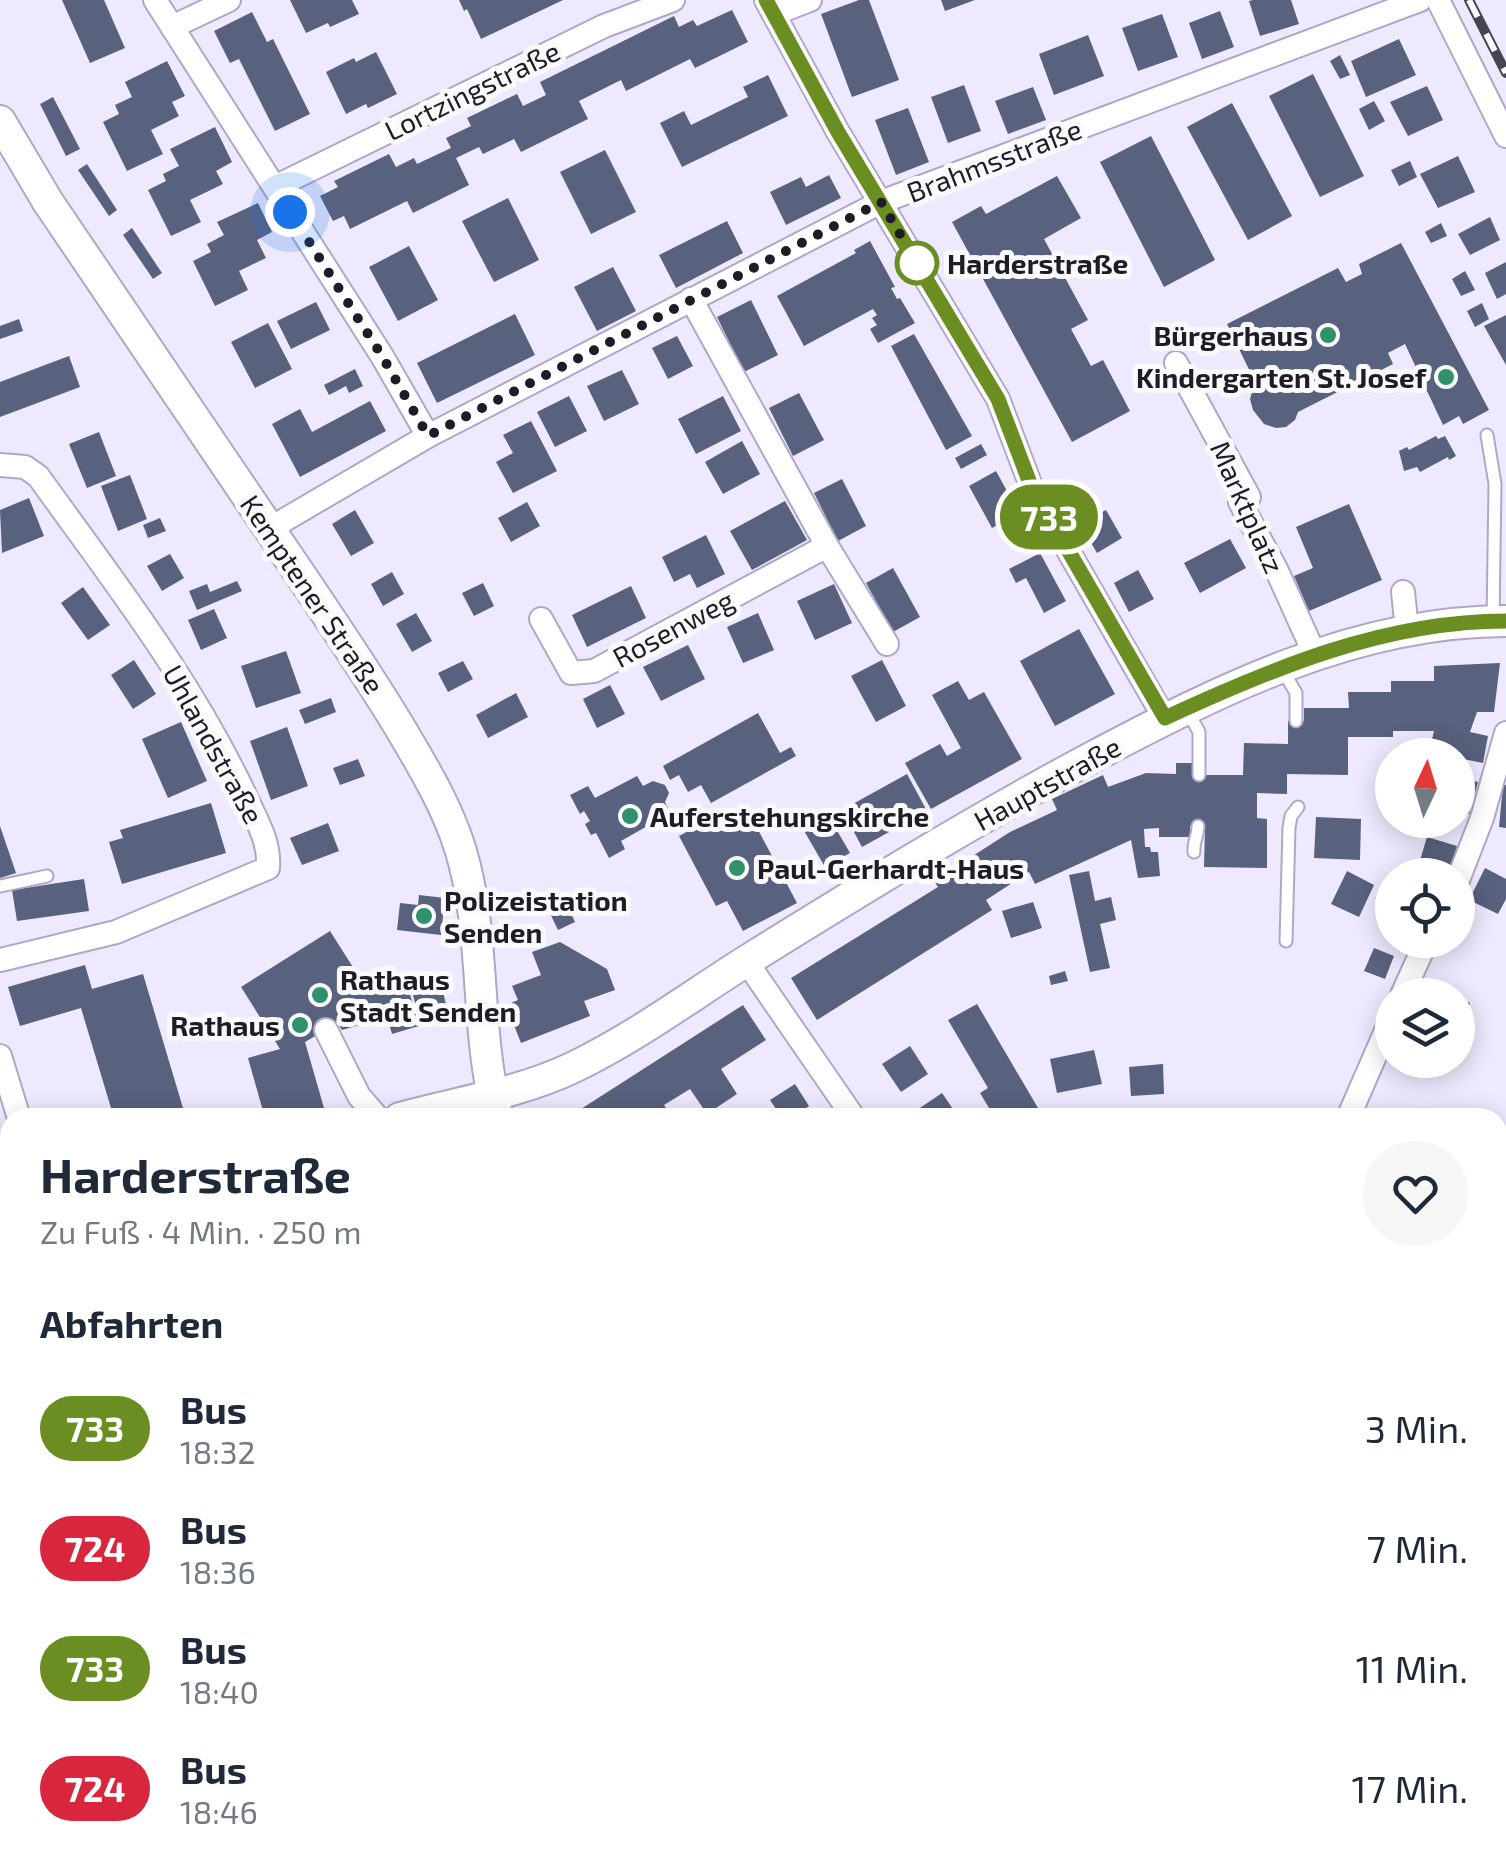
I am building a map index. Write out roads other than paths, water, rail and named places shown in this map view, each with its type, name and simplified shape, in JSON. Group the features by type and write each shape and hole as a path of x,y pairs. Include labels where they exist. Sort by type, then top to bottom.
{"main road":[{"name":"Kemptener Straße","path":"0,121 48,202 371,680 448,814 473,905 484,1046 495,1106"},
{"name":"Hauptstraße","path":"495,1106 526,1085 572,1068 638,1033 746,962 996,810 1176,714 1315,654 1422,626 1500,621"}],"street":[{"path":"155,0 382,356 428,436"},
{"path":"172,27 229,0"},
{"name":"Lortzingstraße","path":"275,188 604,26 673,0"},
{"path":"810,0 770,7 838,132 998,399 1031,486 1176,714"},
{"name":"Brahmsstraße","path":"269,529 428,436 881,202 1420,0"},
{"path":"1438,0 1506,136"},
{"path":"691,299 827,546 887,644"},
{"name":"Marktplatz","path":"1176,362 1249,498 1240,502 1315,654"},
{"name":"Uhlandstraße","path":"0,465 25,468 38,476 155,638 227,757 270,849 268,868 116,932 0,960"},
{"name":"Rosenweg","path":"541,619 572,673 594,671 827,546"},
{"path":"1404,592 1407,630"},
{"path":"1467,858 1506,733"},
{"path":"746,962 847,1108"},
{"path":"326,1030 359,1096 369,1108"},
{"path":"1352,1108 1375,1055"},
{"path":"0,1056 16,1108"}],"lane":[{"path":"1488,435 1495,484 1500,621"},
{"path":"1281,668 1296,693 1296,721"},
{"path":"1176,714 1200,732 1199,775"},
{"path":"1286,942 1289,828 1298,807"},
{"path":"1194,852 1198,826"},
{"path":"0,886 48,876"}],"railway":[{"path":"1469,0 1506,73"}],"place":[{"name":"Harderstraße","path":"917,263"},
{"name":"Bürgerhaus","path":"1328,335"},
{"name":"Kindergarten St. Josef","path":"1446,377"},
{"name":"Auferstehungskirche","path":"630,816"},
{"name":"Paul-Gerhardt-Haus","path":"737,868"},
{"name":"Polizeistation Senden","path":"424,916"},
{"name":"Rathaus Stadt Senden","path":"320,995"},
{"name":"Rathaus","path":"300,1025"}]}
